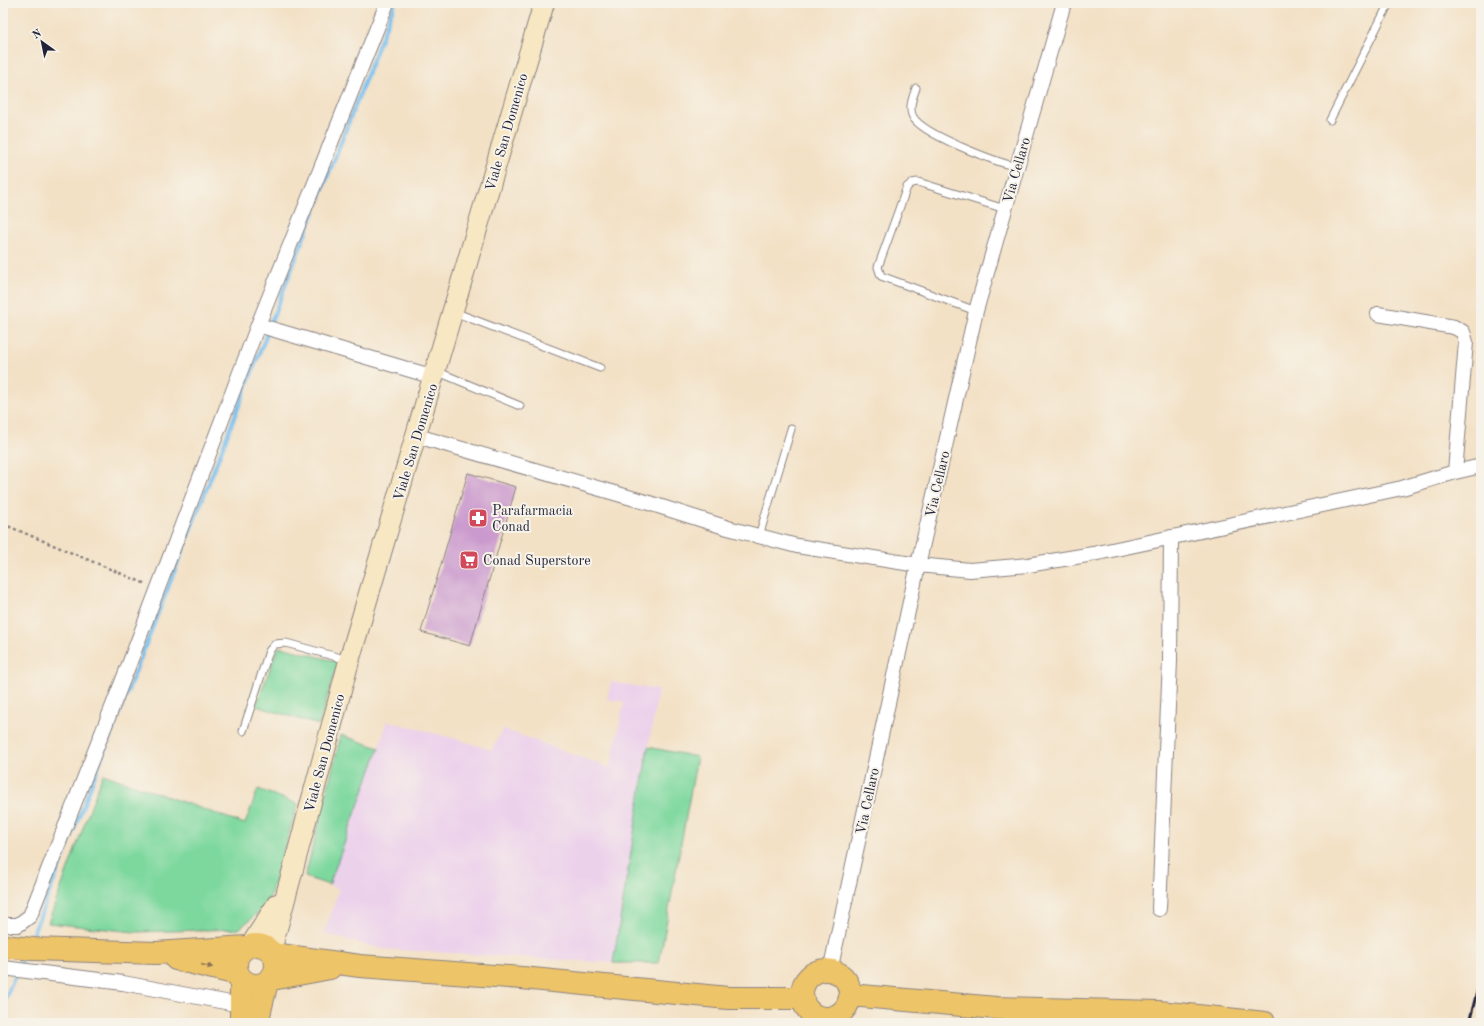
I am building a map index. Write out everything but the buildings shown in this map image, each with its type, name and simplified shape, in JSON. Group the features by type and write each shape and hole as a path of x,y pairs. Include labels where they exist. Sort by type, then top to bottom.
{"main road":[{"name":"Viale San Domenico","path":"260,949 289,883 349,661 544,3"},
{"path":"19,948 156,953 260,949 345,965 522,978 728,998 803,998"},
{"path":"252,1019 236,968 238,956 260,949"},
{"path":"252,1019 277,966 260,949"},
{"path":"156,953 240,977 246,983 257,986 270,980 345,965"},
{"path":"823,971 837,973 847,982 850,995 845,1008 840,1013 820,1020 809,1010 803,998 805,983 810,977 823,971"},
{"path":"850,995 996,1008 1159,1012 1265,1023"}],"street":[{"path":"3,925 18,925 30,916 158,589 266,327 387,3"},
{"name":"Via Cellaro","path":"830,971 918,565 976,311 1064,3"},
{"path":"1378,314 1454,327 1464,332 1466,342 1455,472"},
{"path":"266,327 435,374"},
{"path":"416,436 798,546 918,565 970,570 1028,565 1171,537 1402,488 1481,466"},
{"path":"1159,909 1170,660 1171,537"},
{"path":"10,970 123,983 252,1019"}],"lane":[{"path":"1330,120 1389,3"},
{"path":"916,88 911,113 919,124 965,149 1001,163 1017,167"},
{"path":"976,311 881,276 878,267 907,187 912,183 918,182 1005,209"},
{"path":"453,312 600,368"},
{"path":"435,374 520,406"},
{"path":"759,536 791,429"},
{"path":"242,731 269,651 276,644 286,643 349,661"}],"path":[{"path":"3,524 158,589"}],"shaded area":[{"path":"611,682 658,690 613,963 383,949 324,934 339,889 329,885 388,721 460,740 491,750 503,729 610,768 624,702 607,699"}],"green space":[{"path":"281,647 338,662 319,725 256,706 277,650"},
{"path":"341,735 379,748 329,885 305,877"},
{"path":"648,747 697,757 659,963 613,963"},
{"path":"103,774 245,824 258,789 298,804 268,902 239,929 135,932 48,923"}],"waterway":[{"path":"270,325 395,3"},
{"path":"30,942 268,331"},
{"path":"3,1004 24,956"}],"railway":[{"path":"1469,1023 1481,976"}],"place":[{"name":"Parafarmacia Conad","path":"478,518"},
{"name":"Conad Superstore","path":"469,560"}]}
